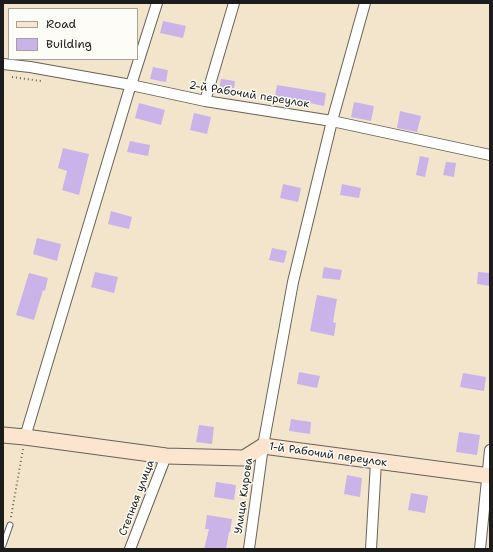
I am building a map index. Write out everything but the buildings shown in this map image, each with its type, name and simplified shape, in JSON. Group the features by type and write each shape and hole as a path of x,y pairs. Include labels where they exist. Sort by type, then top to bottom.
{"street":[{"path":"25,437 128,94 157,3"},
{"path":"205,101 234,3"},
{"name":"Улица Кирова","path":"249,549 263,446 293,282 332,120 366,3"},
{"name":"2-й Рабочий переулок","path":"3,64 30,67 131,85 205,101 332,120 490,155"},
{"name":"1-й Рабочий переулок","path":"3,436 25,437 166,456 244,458 263,446 488,476"},
{"path":"480,549 490,450"},
{"name":"Степная улица","path":"130,549 166,456"},
{"path":"372,549 376,462"}],"lane":[{"path":"3,545 10,524"}],"path":[{"path":"10,524 25,437"}]}
